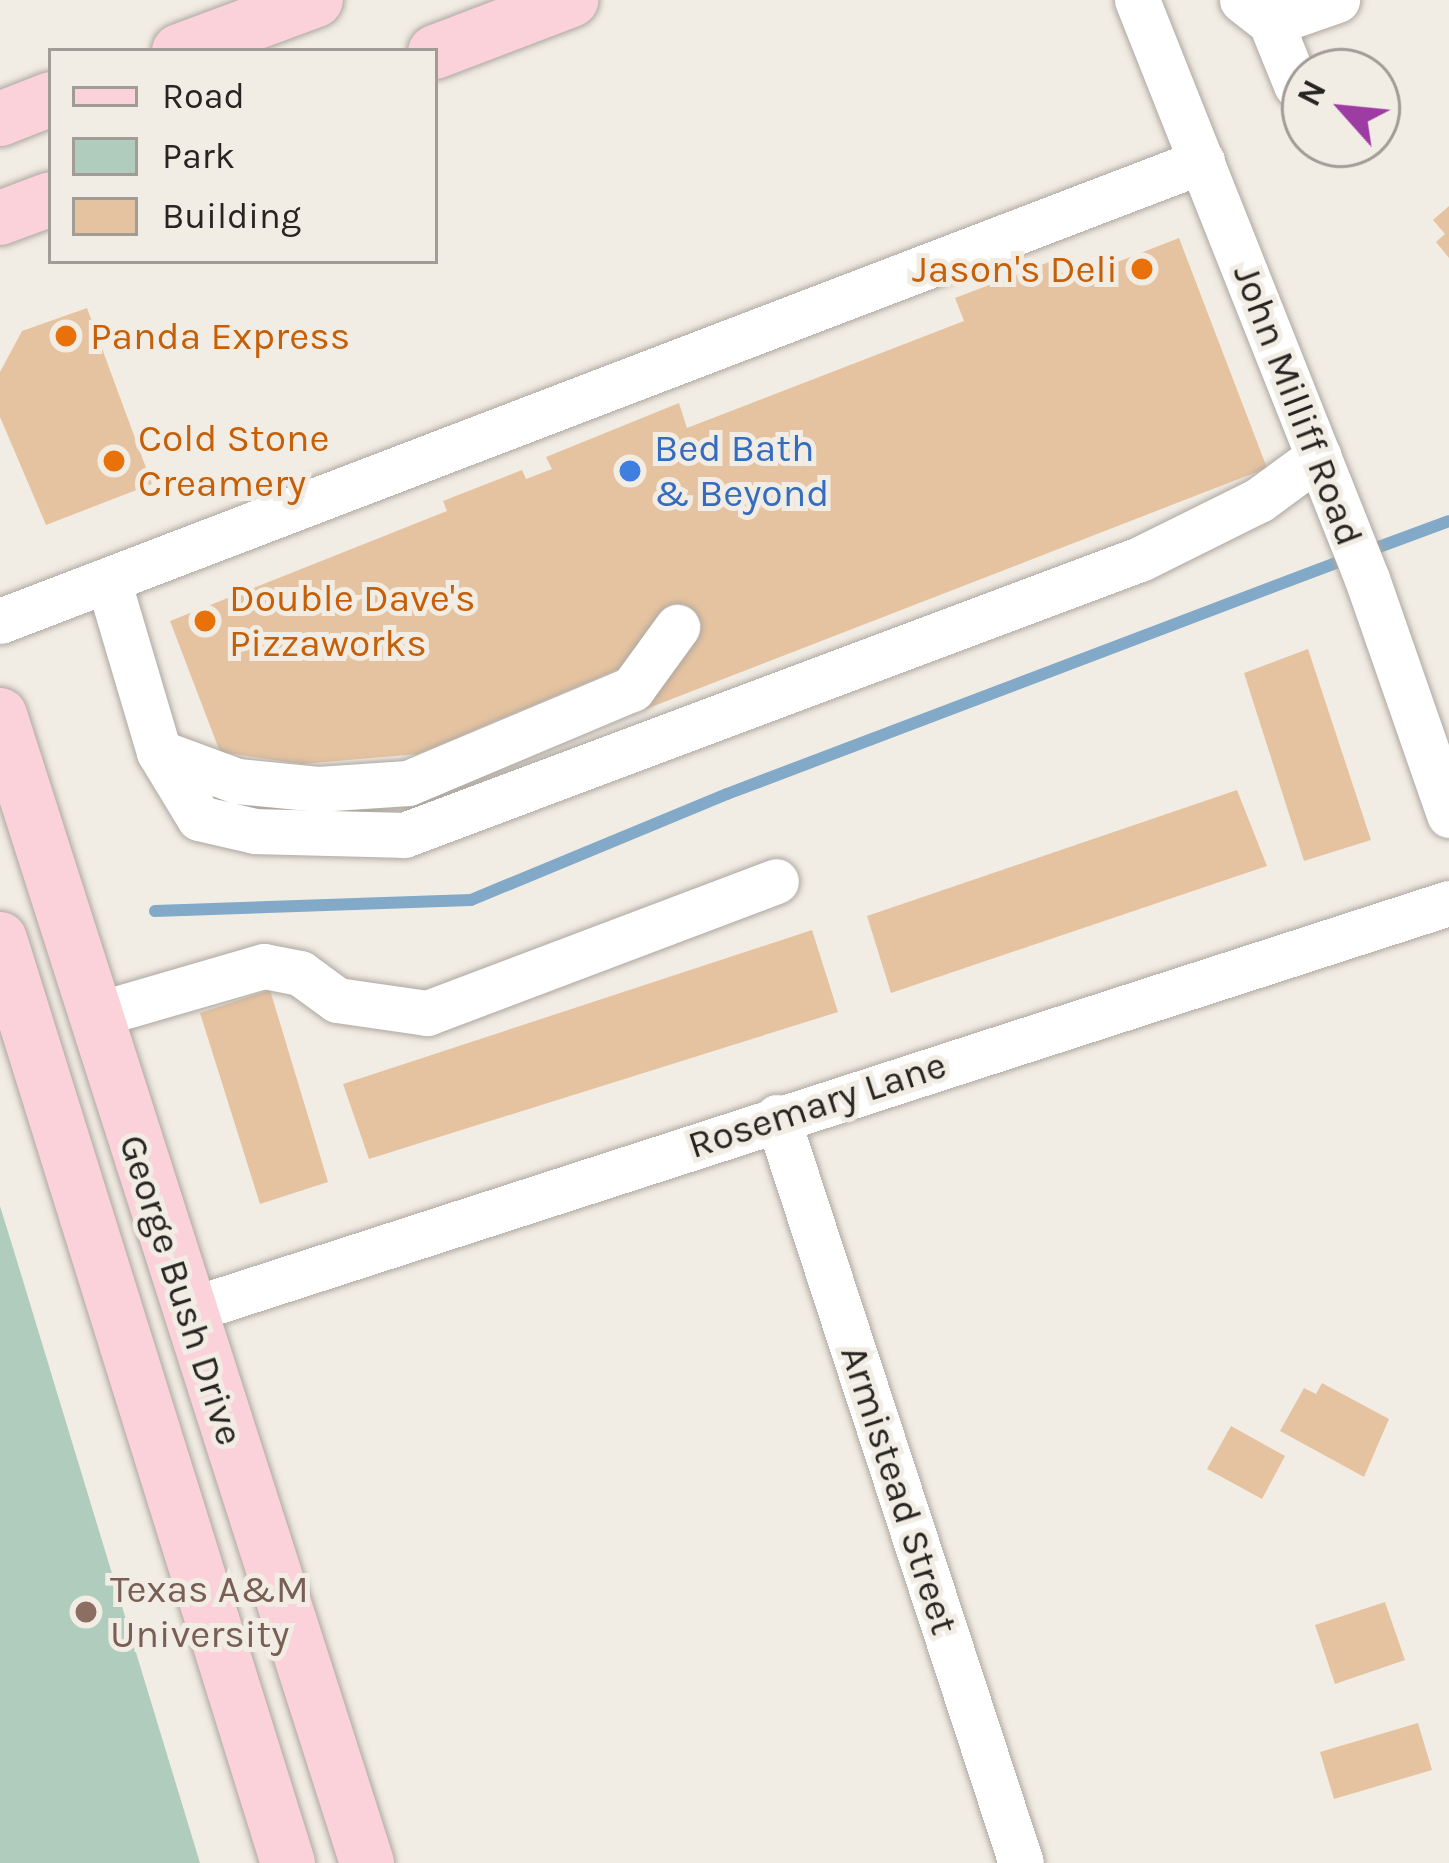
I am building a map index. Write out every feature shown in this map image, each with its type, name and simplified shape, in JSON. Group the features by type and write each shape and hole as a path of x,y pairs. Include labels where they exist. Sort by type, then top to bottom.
{"main road":[{"path":"438,51 571,0"},
{"path":"187,48 300,3"},
{"path":"0,118 48,100"},
{"path":"0,218 48,200"},
{"name":"George Bush Drive","path":"0,715 367,1863"},
{"name":"George Bush Drive","path":"0,939 287,1863"},
{"path":"23,1015 78,1067 154,1298 172,1313 187,1311"}],"street":[{"name":"John Milliff Road","path":"1136,0 1324,469 1449,814"},
{"path":"1281,57 1256,11 1337,0"},
{"path":"0,622 1202,161"},
{"path":"108,580 159,752 199,818 255,831 404,835 1140,559 1324,469"},
{"path":"159,752 237,781 318,789 408,783 632,689 677,627"},
{"path":"94,1015 264,965 300,973 337,1000 427,1013 776,881"},
{"name":"Rosemary Lane","path":"187,1311 1449,903"},
{"name":"Armistead Street","path":"777,1117 1021,1863"}],"green space":[{"name":"Texas A&M University","path":"0,1206 17,1261 200,1863 0,1863"}],"building":[{"path":"1449,206 1449,258 1436,242 1445,234 1433,220"},
{"path":"1179,238 1267,468 641,711 626,666 418,754 302,764 220,752 170,621 447,511 443,501 522,470 526,479 552,469 546,457 679,403 687,428 964,321 955,298 1057,259 1066,282"},
{"path":"87,308 152,484 46,525 0,417 0,372 22,331"},
{"path":"1308,649 1371,840 1304,861 1244,673"},
{"path":"1237,790 1267,866 891,993 867,916"},
{"path":"812,930 838,1012 369,1159 343,1084"},
{"path":"270,990 328,1182 260,1204 200,1013"},
{"path":"1322,1383 1389,1419 1364,1477 1280,1431 1304,1388 1316,1394"},
{"path":"1231,1426 1285,1456 1262,1499 1207,1469"},
{"path":"1385,1602 1405,1660 1335,1684 1315,1625"},
{"path":"1418,1723 1432,1770 1334,1799 1320,1752"}],"waterway":[{"path":"1368,551 1449,521"},
{"path":"155,911 471,900 727,794 1349,558"}],"place":[{"name":"Jason's Deli","path":"1142,269"},
{"name":"Panda Express","path":"66,336"},
{"name":"Cold Stone Creamery","path":"114,461"},
{"name":"Bed Bath & Beyond","path":"630,471"},
{"name":"Double Dave's Pizzaworks","path":"205,621"},
{"name":"Texas A&M University","path":"86,1612"}]}
